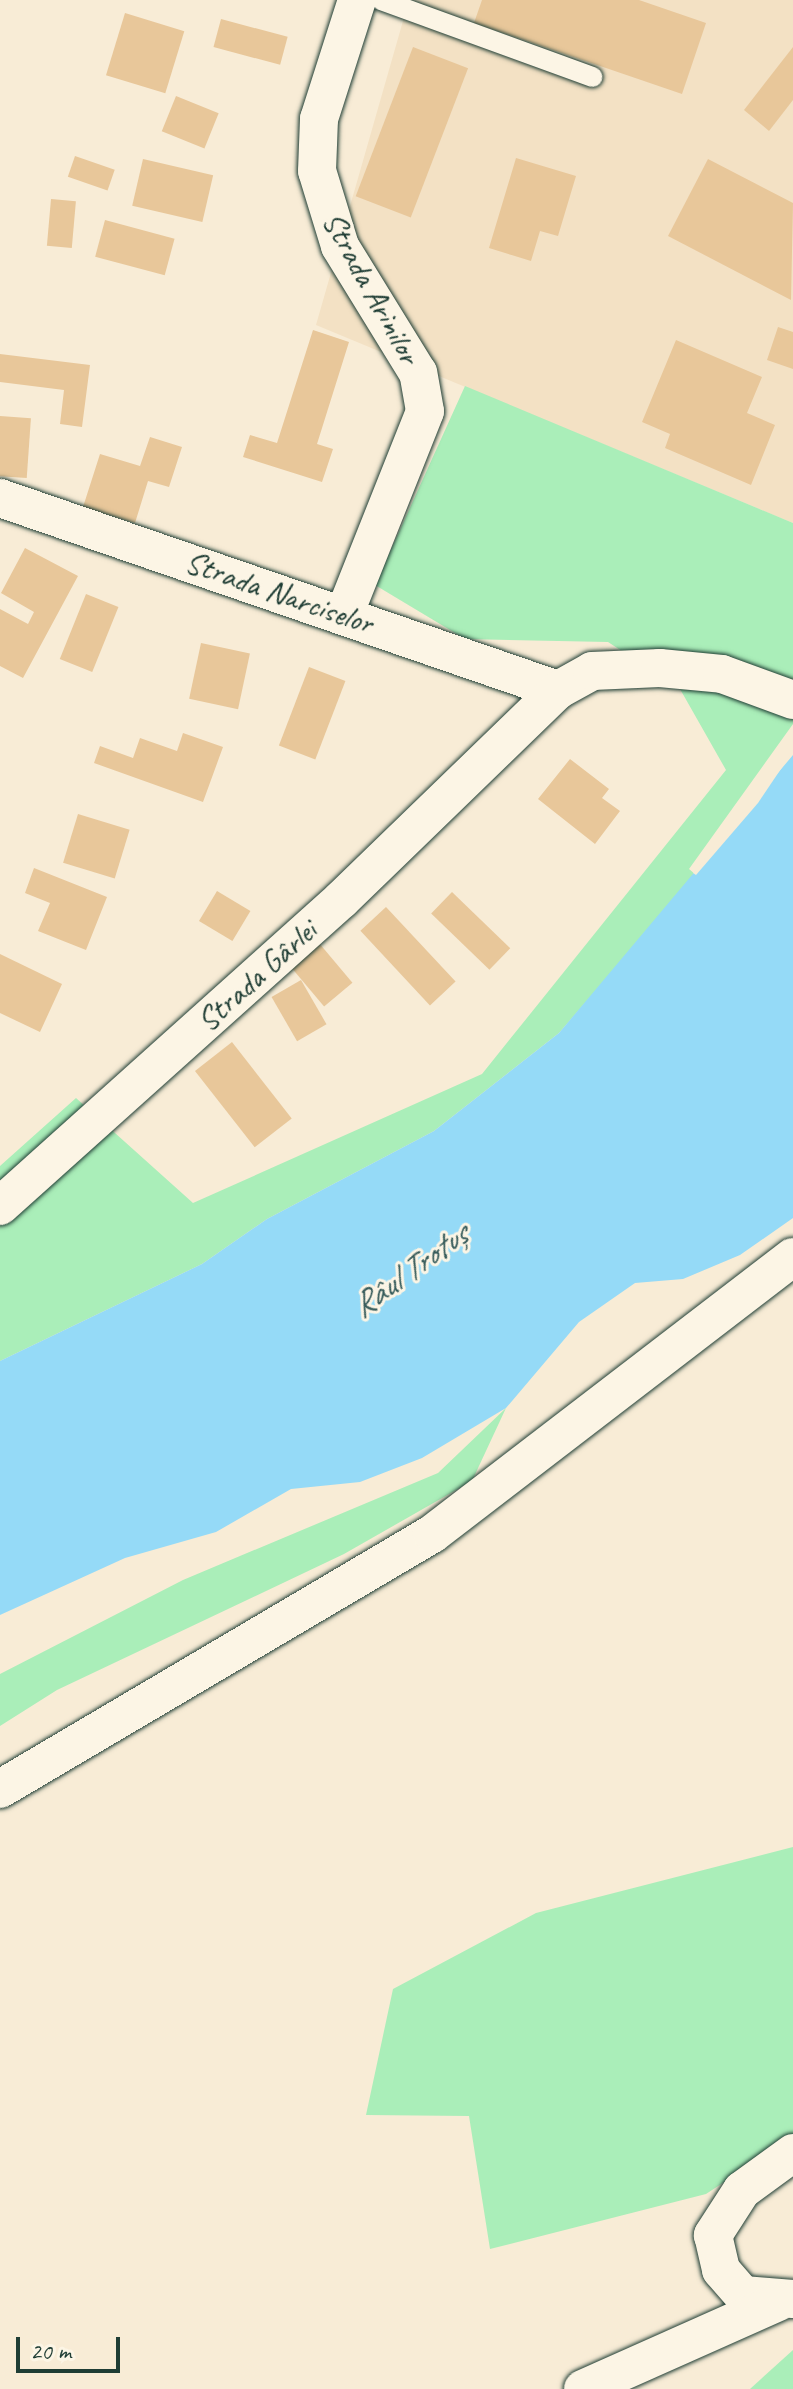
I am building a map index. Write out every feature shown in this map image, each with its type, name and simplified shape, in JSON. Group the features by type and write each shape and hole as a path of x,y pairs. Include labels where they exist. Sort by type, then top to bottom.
{"street":[{"name":"Strada Arinilor","path":"344,615 425,411 418,373 340,246 317,171 319,119 357,0"},
{"name":"Strada Narciselor","path":"0,498 558,690"},
{"name":"Strada Gârlei","path":"0,1206 510,742 558,690 592,671 660,668 722,674 793,700"},
{"path":"0,1789 432,1534 793,1257"},
{"path":"786,2301 743,2295 721,2270 713,2235 742,2190 793,2153"},
{"path":"583,2389 786,2301"}],"lane":[{"path":"381,0 592,77"}],"shaded area":[{"path":"409,0 793,0 793,523 316,325"}],"green space":[{"path":"465,386 793,523 793,724 689,869 696,875 559,1033 434,1131 267,1219 202,1264 0,1361 0,1166 76,1098 193,1203 482,1074 726,770 680,689 608,642 465,639 375,585"},
{"path":"506,1408 472,1481 344,1554 57,1690 0,1726 0,1674 183,1580 438,1473"},
{"path":"793,1847 793,2137 706,2194 490,2249 469,2116 366,2115 393,1989 536,1913"},
{"path":"793,2350 793,2389 750,2389"}],"water":[{"name":"Râul Trotuș","path":"793,755 793,1218 740,1255 683,1279 635,1283 579,1322 506,1408 422,1458 360,1482 291,1489 216,1532 125,1558 0,1615 0,1361 202,1264 267,1219 434,1131 559,1033"}],"pier":[{"path":"793,751 758,803 696,875 693,873"}],"building":[{"path":"482,0 639,0 706,23 682,94 474,23"},
{"path":"125,13 184,31 165,93 106,75"},
{"path":"221,19 288,37 280,65 213,47"},
{"path":"413,47 468,68 411,218 356,196"},
{"path":"793,47 793,100 769,131 744,110"},
{"path":"176,96 219,113 204,148 162,131"},
{"path":"75,156 115,170 108,190 68,177"},
{"path":"516,158 576,176 558,236 540,231 531,261 489,248"},
{"path":"143,159 213,175 202,222 132,206"},
{"path":"708,159 793,203 791,300 668,236"},
{"path":"51,199 76,201 72,248 47,246"},
{"path":"105,220 175,239 165,275 95,257"},
{"path":"778,327 793,332 793,369 767,360"},
{"path":"313,330 349,342 317,444 333,449 322,482 243,457 250,435 277,443"},
{"path":"676,340 762,377 747,413 775,425 751,485 665,448 670,434 642,422"},
{"path":"0,354 90,365 82,427 60,424 64,390 0,382"},
{"path":"0,416 31,418 27,478 0,476"},
{"path":"150,437 182,447 169,487 148,481 135,523 83,507 100,454 140,466"},
{"path":"25,548 78,576 23,678 0,666 0,609 28,624 34,612 1,593"},
{"path":"86,594 118,607 92,672 60,659"},
{"path":"201,643 250,653 238,709 189,699"},
{"path":"309,667 345,681 315,759 279,745"},
{"path":"183,733 223,747 203,802 94,763 100,746 133,758 140,738 177,751"},
{"path":"570,759 609,789 602,798 620,811 595,844 538,799"},
{"path":"78,814 130,830 115,879 63,863"},
{"path":"34,868 107,897 86,950 38,931 50,903 25,893"},
{"path":"217,891 250,911 232,941 199,921"},
{"path":"452,892 510,948 489,970 431,914"},
{"path":"386,907 456,982 430,1005 360,931"},
{"path":"319,943 352,983 324,1007 291,967"},
{"path":"0,954 62,984 40,1032 0,1013"},
{"path":"301,980 326,1024 297,1041 272,997"},
{"path":"232,1042 292,1118 255,1147 195,1071"}]}
